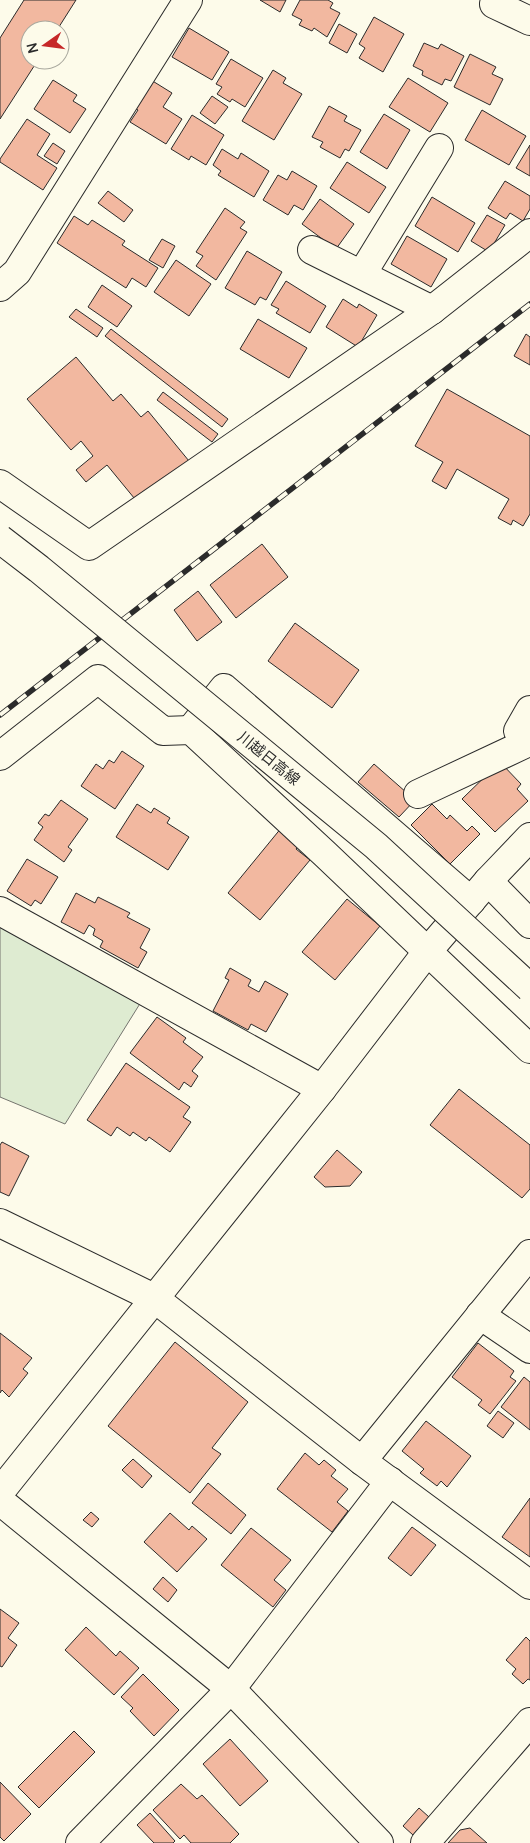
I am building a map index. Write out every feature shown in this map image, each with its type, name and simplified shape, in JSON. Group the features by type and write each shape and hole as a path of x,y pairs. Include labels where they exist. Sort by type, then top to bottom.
{"street":[{"path":"0,287 17,272 188,0"},
{"path":"494,4 530,21"},
{"path":"362,274 439,148"},
{"path":"0,484 89,546 432,310 530,232"},
{"path":"312,250 432,310"},
{"name":"川越日高線","path":"0,539 376,846 530,988"},
{"path":"0,756 98,679 163,731 191,730 325,854 530,1049"},
{"path":"191,730 224,688 479,891 530,924"},
{"path":"418,794 528,739 518,731 530,710"},
{"path":"0,1492 322,1089 428,952 479,891 530,837"},
{"path":"0,911 322,1089"},
{"path":"0,1223 154,1298 362,1461 530,1585"},
{"path":"362,1461 530,1254"},
{"path":"480,1315 530,1349"},
{"path":"80,1843 231,1689 390,1481"},
{"path":"0,1501 231,1689 379,1843"},
{"path":"426,1843 530,1722"}],"green space":[{"path":"0,926 141,1002 65,1124 0,1097"}],"building":[{"path":"24,0 76,0 63,20 20,20 20,70 32,70 0,119 0,38"},
{"path":"260,0 286,0 280,12"},
{"path":"300,0 328,0 333,3 330,8 340,13 327,37 314,28 312,31 299,25 302,20 292,15"},
{"path":"374,17 404,34 383,72 359,58 365,48 359,44"},
{"path":"339,24 357,34 347,53 329,43"},
{"path":"189,28 229,52 212,80 172,57"},
{"path":"424,43 438,49 441,44 464,56 451,81 445,79 442,85 422,75 423,71 413,66"},
{"path":"470,54 496,67 492,74 503,79 490,105 454,87"},
{"path":"231,59 263,78 245,107 232,99 230,102 217,94 222,87 216,84"},
{"path":"273,70 286,78 283,83 302,94 274,140 242,121"},
{"path":"408,78 448,103 430,132 389,107"},
{"path":"53,80 77,95 73,101 86,109 70,133 34,109"},
{"path":"151,80 172,93 163,107 182,119 166,144 130,122 138,110 133,107"},
{"path":"212,96 228,107 215,124 200,113"},
{"path":"329,106 347,116 344,121 361,130 349,151 345,149 340,158 320,147 323,142 312,137"},
{"path":"482,110 526,136 509,165 465,140"},
{"path":"384,114 410,130 387,169 360,152"},
{"path":"192,115 224,135 206,165 191,156 189,160 171,149"},
{"path":"27,119 50,134 37,155 57,168 43,190 0,162 0,159"},
{"path":"53,143 65,151 57,164 44,156"},
{"path":"530,145 530,176 516,168"},
{"path":"222,149 238,159 241,153 269,171 254,197 218,175 221,171 213,165"},
{"path":"347,162 386,187 369,213 330,188"},
{"path":"292,171 317,186 303,210 294,205 288,215 263,200 278,175 287,180"},
{"path":"505,181 530,196 530,209 523,221 510,213 506,219 488,208"},
{"path":"108,191 133,210 124,222 98,203"},
{"path":"432,197 475,223 458,252 415,226"},
{"path":"320,199 354,224 336,249 302,224"},
{"path":"225,208 245,222 240,228 247,232 216,280 196,266 203,256 196,252"},
{"path":"487,215 505,225 489,252 471,241"},
{"path":"74,216 88,225 92,220 125,241 122,245 158,268 146,287 132,278 126,288 57,243"},
{"path":"407,236 447,259 431,287 391,264"},
{"path":"162,239 175,246 163,268 149,260"},
{"path":"247,251 282,272 266,300 260,297 255,305 225,288"},
{"path":"176,260 211,284 189,316 154,292"},
{"path":"286,281 326,306 310,333 276,313 279,309 271,305"},
{"path":"102,285 132,306 117,327 88,307"},
{"path":"343,299 357,308 359,304 377,315 358,347 326,327"},
{"path":"76,309 103,328 97,337 69,317"},
{"path":"258,319 307,348 289,378 240,349"},
{"path":"111,329 228,419 222,427 105,336"},
{"path":"526,334 530,337 530,365 514,356"},
{"path":"76,357 113,401 121,394 141,417 148,411 189,461 139,504 107,465 86,482 76,470 93,456 81,441 71,450 27,399"},
{"path":"447,389 530,436 530,514 523,526 513,520 511,525 498,518 509,499 457,469 446,489 432,481 443,462 415,446"},
{"path":"163,392 218,434 212,442 157,400"},
{"path":"262,544 288,577 236,618 210,585"},
{"path":"198,591 222,622 197,641 174,610"},
{"path":"295,623 359,670 332,708 268,661"},
{"path":"122,751 144,766 115,809 81,786 96,764 103,769 109,760 114,763"},
{"path":"500,762 521,784 517,789 528,801 495,832 462,799"},
{"path":"374,764 415,800 399,817 358,782"},
{"path":"61,800 88,819 68,847 72,850 64,862 34,840 43,827 38,823 45,814 49,816"},
{"path":"137,804 151,813 154,808 170,818 167,823 189,837 168,870 116,837"},
{"path":"432,804 447,819 450,815 467,831 472,826 480,834 450,864 411,825"},
{"path":"282,827 301,843 296,849 310,860 260,920 228,893"},
{"path":"27,859 58,877 41,904 35,900 31,906 7,891"},
{"path":"76,893 95,903 98,897 130,913 127,917 150,929 140,948 147,952 138,968 100,947 103,941 93,935 95,929 89,925 84,934 61,922"},
{"path":"347,899 380,926 335,980 302,952"},
{"path":"230,968 251,980 248,986 259,992 265,981 288,994 266,1032 251,1024 248,1030 213,1011 229,980 225,978"},
{"path":"157,1017 186,1038 183,1042 203,1057 192,1071 198,1076 191,1087 184,1082 179,1090 130,1053"},
{"path":"126,1063 190,1107 183,1117 191,1122 170,1152 149,1137 146,1141 133,1132 130,1136 117,1127 111,1136 87,1120"},
{"path":"459,1089 530,1145 530,1189 522,1198 430,1125"},
{"path":"2,1142 29,1156 9,1196 0,1192 0,1145"},
{"path":"337,1150 362,1172 350,1186 325,1187 314,1177"},
{"path":"0,1333 32,1358 23,1369 28,1373 9,1397 2,1390 0,1393"},
{"path":"175,1342 248,1402 212,1448 221,1454 190,1493 108,1426"},
{"path":"478,1343 514,1371 510,1377 516,1381 490,1414 478,1405 482,1400 452,1377"},
{"path":"524,1377 530,1382 530,1430 501,1407"},
{"path":"498,1411 514,1423 503,1438 487,1426"},
{"path":"426,1421 471,1456 447,1487 441,1481 437,1486 420,1473 424,1469 402,1451"},
{"path":"305,1453 319,1465 324,1460 336,1470 331,1476 348,1489 337,1502 348,1511 332,1532 277,1489"},
{"path":"133,1459 152,1476 142,1488 122,1470"},
{"path":"208,1483 246,1515 231,1534 192,1503"},
{"path":"530,1498 530,1557 502,1537"},
{"path":"91,1512 99,1519 92,1527 83,1520"},
{"path":"170,1513 189,1530 192,1526 207,1539 177,1572 144,1542"},
{"path":"412,1527 436,1545 411,1576 388,1558"},
{"path":"251,1528 291,1560 274,1580 286,1590 273,1607 221,1565"},
{"path":"163,1577 177,1590 168,1602 153,1589"},
{"path":"0,1609 19,1623 8,1638 17,1645 2,1667 0,1666"},
{"path":"86,1627 116,1656 120,1651 139,1668 114,1695 65,1650"},
{"path":"526,1637 530,1641 530,1680 528,1679 523,1684 512,1674 516,1669 506,1660"},
{"path":"143,1674 179,1710 154,1736 130,1711 133,1708 121,1697"},
{"path":"74,1731 95,1752 39,1808 18,1787"},
{"path":"230,1739 268,1781 240,1806 203,1764"},
{"path":"0,1782 31,1814 4,1841 0,1837"},
{"path":"181,1784 197,1799 202,1795 239,1834 230,1843 191,1843 184,1835 180,1839 153,1810"},
{"path":"419,1808 429,1817 413,1835 403,1826"},
{"path":"150,1813 175,1841 173,1843 154,1843 137,1825"},
{"path":"470,1828 487,1843 448,1843 460,1830"}],"railway":[{"path":"0,715 530,304"}]}
